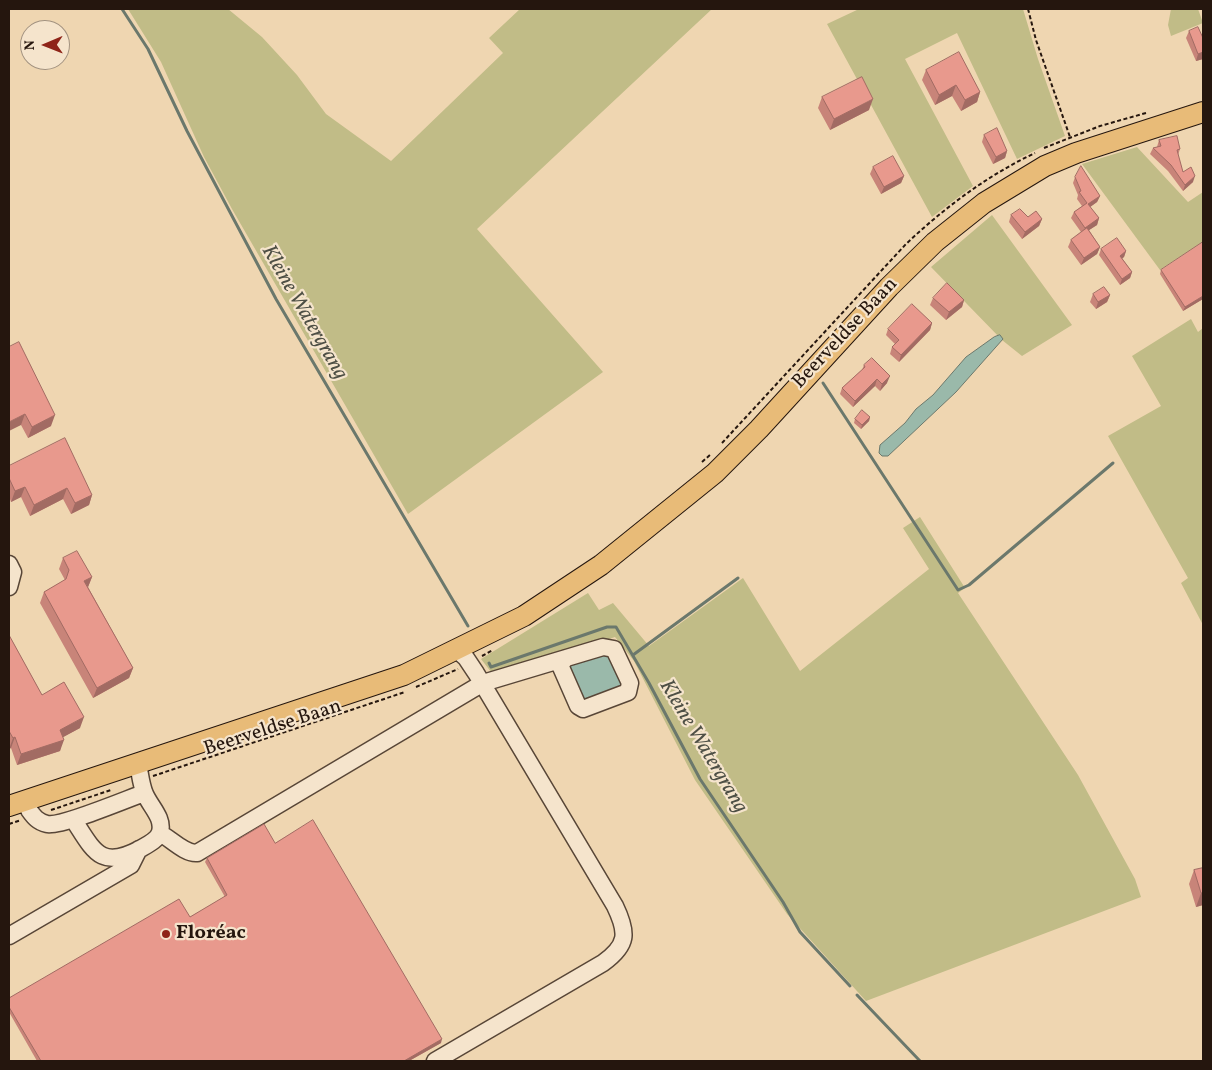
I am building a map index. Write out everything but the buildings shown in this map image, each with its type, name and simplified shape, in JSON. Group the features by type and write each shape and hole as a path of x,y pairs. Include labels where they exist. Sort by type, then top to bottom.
{"main road":[{"name":"Beerveldse Baan","path":"9,816 462,654 601,565 715,472 759,429 862,314 935,242 984,203 1073,145 1203,112"},
{"name":"Beerveldse Baan","path":"9,806 139,768"}],"street":[{"path":"9,564 13,572 9,587"},
{"path":"160,833 177,843 190,854 197,853 482,683 566,658 603,647 614,649 630,683 628,692 583,709 578,706 560,666 566,658"},
{"path":"436,1061 603,963 618,953 624,937 623,922 615,906 482,683 462,654"},
{"path":"73,819 88,842 103,857 116,859 155,840 160,833 161,822 144,793 139,768"},
{"path":"29,810 38,821 49,825 73,819 144,793"},
{"path":"9,936 131,865 139,849"}],"path":[{"path":"1028,9 1039,50 1073,145"},
{"path":"720,444 906,244 931,220 975,188 1019,160 1073,145 1153,111"},
{"path":"697,467 714,450"}],"shaded area":[{"path":"128,9 228,9 262,37 297,75 326,114 391,161 503,53 489,38 520,9 712,9 477,229 603,372 408,514 232,209 204,157 161,62"},
{"path":"859,9 1023,9 1065,136 1017,159 957,33 905,59 973,186 932,217 827,24"},
{"path":"1171,9 1198,9 1203,23 1171,36 1168,25"},
{"path":"1137,147 1188,202 1203,192 1203,242 1160,270 1082,164"},
{"path":"992,215 1072,325 1022,356 1002,340 931,267"},
{"path":"1191,319 1198,332 1203,328 1203,625 1181,583 1188,578 1108,436 1161,406 1132,356"},
{"path":"1000,335 1003,339 956,392 888,456 882,456 879,453 880,445 933,395 966,357 994,337"},
{"path":"920,517 965,588 958,593 1078,775 1135,879 1141,897 866,1001 787,914 695,780 634,661 615,637 495,677 481,659 588,593 599,610 613,603 649,646 743,578 800,671 929,569 903,528"},
{"path":"608,651 625,688 583,706 569,666"}],"waterway":[{"name":"Kleine Watergrang","path":"122,9 148,49 187,131 276,299 468,626"},
{"path":"823,383 958,590 969,585 1113,463"},
{"path":"633,655 738,578"},
{"name":"Kleine Watergrang","path":"489,663 491,667 607,627 616,627 649,683 700,779 783,902 800,932 850,986"},
{"name":"Kleine Watergrang","path":"857,995 920,1061"}],"place":[{"name":"Floréac","path":"166,934"}]}
